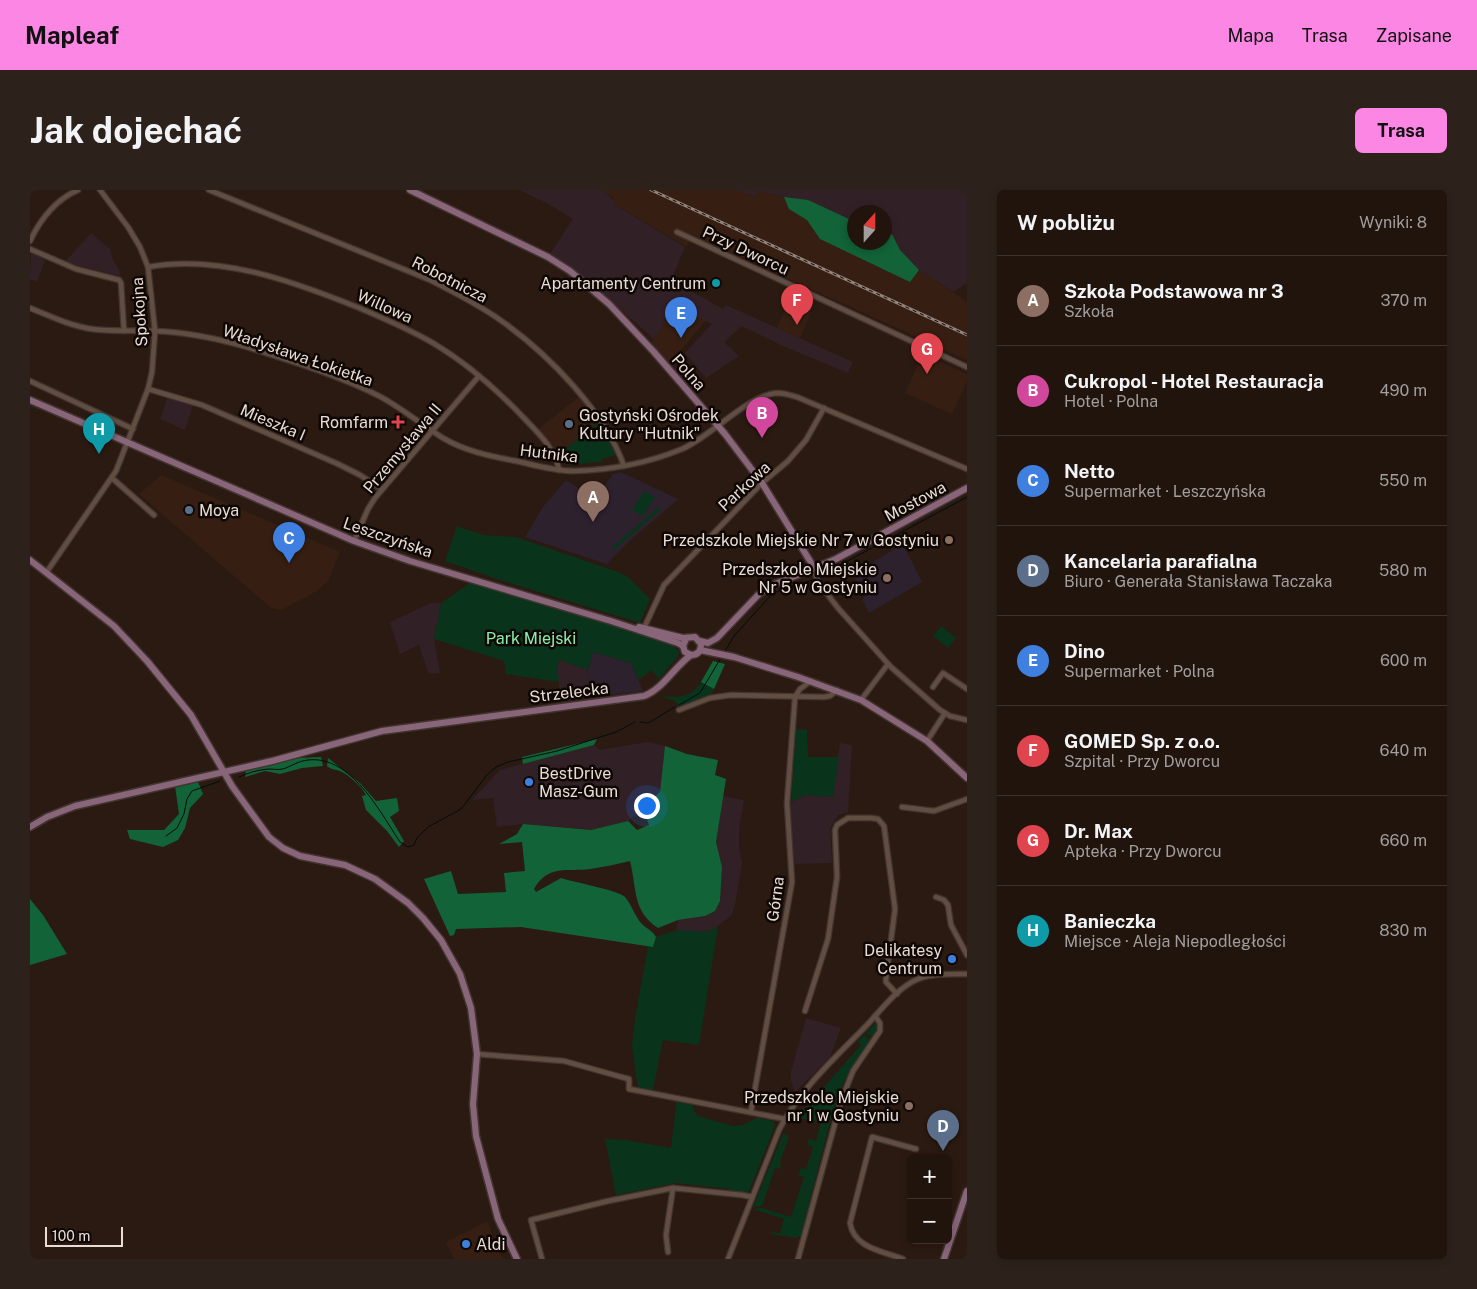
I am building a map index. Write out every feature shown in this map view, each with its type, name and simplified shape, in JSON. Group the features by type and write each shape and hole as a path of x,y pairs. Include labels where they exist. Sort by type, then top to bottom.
{"street":[{"path":"30,241 48,211 63,198 78,190"},
{"name":"Spokojna","path":"46,573 112,478 133,429 148,389 152,372 155,331 148,267 140,247 128,227 100,190"},
{"name":"Robotnicza","path":"209,190 430,280 463,297 503,322 554,366 579,394 598,418 618,450 624,466"},
{"name":"Polna","path":"410,190 525,246 570,271 626,322 718,426 762,483 810,561 818,582 838,608 888,664 922,696 945,714 967,720"},
{"name":"Przy Dworcu","path":"677,232 967,367"},
{"path":"30,249 76,269 119,280 121,284 124,331"},
{"name":"Willowa","path":"148,267 177,263 220,265 280,280 322,293 379,316 421,336 450,354 479,376 514,408 542,437 555,455 559,470"},
{"name":"Władysława Łokietka","path":"30,308 62,322 82,328 155,331 223,341 249,348 334,377 381,397 433,431"},
{"name":"Przemysława II","path":"354,542 368,509 381,489 479,376"},
{"path":"30,381 133,429"},
{"name":"Mieszka I","path":"148,389 202,405 329,460 360,475 381,489"},
{"name":"Hutnika","path":"433,431 456,445 474,452 559,470 573,471 624,466 650,460 682,449 696,442 750,403 776,393 797,397 967,469"},
{"name":"Leszczyńska","path":"30,400 354,542 611,621 683,648"},
{"name":"Parkowa","path":"644,628 660,590 669,578 762,483 780,470 815,426 824,408"},
{"path":"112,478 154,515"},
{"name":"Mostowa","path":"717,638 768,587 779,581 814,571 967,488"},
{"path":"30,560 114,626 147,661 191,715 224,772 262,830 276,843 300,856 347,866 375,879 401,897 423,918 441,940 456,965 474,1019 477,1054 473,1104 476,1136 498,1219 517,1259"},
{"name":"Leszczyńska","path":"611,621 686,638"},
{"path":"700,641 700,650 696,654 691,655 683,648 686,638 695,637 700,641 708,642 717,638"},
{"path":"717,638 714,646 718,653"},
{"name":"Strzelecka","path":"671,673 681,658 683,648"},
{"path":"700,650 734,657 811,681 861,700 927,741 967,778"},
{"name":"Strzelecka","path":"30,827 46,817 75,806 272,761 382,731 644,696 654,692 691,655"},
{"path":"861,700 888,664"},
{"path":"933,686 942,673 967,689"},
{"path":"798,677 800,689"},
{"name":"Górna","path":"751,1111 792,882 787,802 795,697 800,689 811,681"},
{"path":"679,710 710,698 724,696 754,695 824,698 837,690"},
{"path":"927,741 945,714"},
{"path":"902,807 934,811 967,799"},
{"path":"805,1011 828,939 837,877 835,830 840,822 848,818 875,819 882,822 884,826 895,909 886,982 897,994"},
{"path":"936,897 944,900 948,905 951,925 967,954"},
{"path":"728,1259 785,1119 814,1081 897,994 917,979 926,976 967,974"},
{"path":"798,1259 841,1101 853,1072 880,1031 880,1022 875,1016"},
{"path":"477,1054 578,1064 628,1079 629,1090 751,1111 785,1119"},
{"path":"903,1259 860,1243 852,1232 850,1223 872,1137 916,1149"},
{"path":"542,1259 531,1220 626,1197 673,1188 752,1197"},
{"path":"668,1252 666,1235 673,1188"},
{"path":"944,1259 967,1191"}],"shaded area":[{"path":"519,190 603,190 614,200 615,205 685,247 671,280 723,309 726,305 853,362 848,373 783,346 742,326 724,342 739,356 706,378 685,353 712,324 676,306 654,339 604,295 550,254 573,219 547,203"},
{"path":"603,190 734,190 756,196 758,191 795,199 847,237 847,250 889,250 967,302 967,360 692,235 687,247 614,204 614,199"},
{"path":"734,190 967,190 967,283 953,292 888,250 892,250 892,205 847,205 847,228 795,199 758,191 756,196"},
{"path":"91,233 110,249 120,276 65,262"},
{"path":"31,253 45,260 37,282 30,279"},
{"path":"792,293 815,303 800,338 777,328"},
{"path":"676,306 706,320 669,364 651,344"},
{"path":"923,354 967,374 967,381 952,414 905,393"},
{"path":"168,397 193,405 185,430 160,419"},
{"path":"579,397 598,423 560,453 537,430"},
{"path":"621,472 678,499 625,545 607,564 525,537 543,507 566,480 595,500 613,474"},
{"path":"161,475 340,552 328,581 317,591 281,610 271,608 139,494"},
{"name":"Przedszkole Miejskie Nr 5 w Gostyniu","path":"903,544 922,582 869,613 862,599 865,597 853,574"},
{"path":"431,603 441,603 434,639 440,673 429,674 419,645 400,654 390,622"},
{"path":"593,652 631,663 643,691 593,697 592,681 587,675"},
{"path":"559,660 588,670 587,675 592,681 593,697 561,702 557,666"},
{"path":"647,742 665,746 660,793 628,821 591,830 523,824 497,827 493,798 472,800 500,770 594,745 600,750"},
{"path":"840,743 852,745 848,812 838,815 830,828 832,863 795,864 790,823 791,802 806,795 833,797"},
{"path":"723,796 744,800 739,829 739,850 742,863 735,905 731,916 712,930 693,933 676,931 678,920 705,916 715,911 720,901 722,867 716,842"},
{"path":"806,1018 841,1028 830,1057 795,1092 791,1081 791,1072"},
{"path":"488,1221 493,1238 503,1259 454,1259 446,1242"}],"green space":[{"path":"784,197 808,200 847,218 847,250 892,250 892,235 900,250 919,270 910,282 820,239 807,220 789,209"},
{"path":"598,423 617,455 602,459 601,462 569,465 560,453"},
{"path":"644,491 655,497 643,516 632,510"},
{"path":"659,507 661,510 614,550 612,547"},
{"path":"457,526 483,535 516,537 628,577 650,599 640,623 445,561"},
{"name":"Park Miejski","path":"470,583 611,624 672,645 679,651 678,656 659,679 651,670 639,680 631,663 593,652 588,670 559,660 557,666 559,682 506,674 504,661 434,639 441,603"},
{"path":"941,626 956,638 948,648 933,636"},
{"path":"713,661 725,664 714,689 701,682"},
{"path":"701,682 714,689 712,693 680,708 675,701 660,696 684,696 693,692"},
{"path":"796,729 807,730 808,757 839,757 833,797 806,795 791,802"},
{"path":"597,739 594,745 523,764 522,757"},
{"path":"665,746 687,754 718,760 715,775 726,779 716,842 722,867 720,901 715,911 705,916 678,920 658,928 644,914 640,906 630,861 590,869 552,872 539,881 534,889 536,892 561,878 621,894 644,926 656,937 653,947 521,927 456,929 454,935 450,936 424,879 451,871 458,894 506,892 504,873 525,871 522,842 499,844 517,834 523,824 591,830 628,821 637,830 649,825 643,808 660,792"},
{"path":"321,757 323,766 302,768 280,774 265,771 245,777 246,771 298,758"},
{"path":"328,758 360,783 376,801 397,798 399,811 390,817 404,841 399,847 387,831 366,810 362,796 366,795 362,789 345,774 327,766"},
{"path":"198,782 203,794 190,808 185,828 178,840 163,847 130,839 127,830 164,830 179,814 175,786"},
{"path":"30,899 43,915 67,954 30,965"},
{"path":"718,926 699,1045 663,1040 653,1090 638,1089 632,1046 648,946 653,947 656,937 670,932 708,931"},
{"path":"876,1022 878,1024 877,1030 873,1038 866,1033"},
{"path":"864,1035 871,1040 843,1084 833,1110 801,1235 797,1238 771,1234 771,1232 780,1233 784,1219 753,1209 762,1208 791,1217 804,1177 798,1175 801,1168 806,1169 813,1147 808,1145 808,1141 810,1139 816,1141 821,1123 808,1119 799,1119 794,1115 798,1109 802,1112 861,1045 858,1041"},
{"path":"679,1101 692,1103 694,1111 698,1116 733,1126 742,1125 757,1118 773,1121 775,1126 748,1194 729,1192 729,1189 676,1183 616,1195 605,1139 626,1140 671,1148 676,1103"},
{"path":"783,1134 788,1135 788,1140 780,1162 780,1169 775,1168 762,1206 753,1207"}],"waterway":[{"path":"724,653 734,636 773,593 825,576 844,563 967,497"},
{"path":"679,705 700,693 722,656"},
{"path":"640,722 648,723 675,707"},
{"path":"239,777 260,770 283,769 298,762 308,760 323,761 338,766 363,788 400,842 408,847 414,845 417,838 428,827 461,809 487,775 496,767 508,762 557,751 616,732 635,722"},
{"path":"166,836 177,828 184,814 187,799 192,791 220,781"}],"railway":[{"path":"651,190 967,335"}],"place":[{"name":"Apartamenty Centrum","path":"716,283"},
{"name":"GOMED Sp. z o.o.","path":"797,325"},
{"name":"Dino","path":"681,338"},
{"name":"Dr. Max","path":"927,374"},
{"name":"Romfarm","path":"398,422"},
{"name":"Gostyński Ośrodek Kultury \"Hutnik\"","path":"569,424"},
{"name":"Cukropol - Hotel Restauracja","path":"762,438"},
{"name":"Banieczka","path":"99,454"},
{"name":"Moya","path":"189,510"},
{"name":"Szkoła Podstawowa nr 3","path":"593,522"},
{"name":"Przedszkole Miejskie Nr 7 w Gostyniu","path":"949,540"},
{"name":"Netto","path":"289,563"},
{"name":"Przedszkole Miejskie Nr 5 w Gostyniu","path":"887,578"},
{"name":"BestDrive Masz-Gum","path":"529,782"},
{"name":"Delikatesy Centrum","path":"952,959"},
{"name":"Przedszkole Miejskie nr 1 w Gostyniu","path":"909,1106"},
{"name":"Kancelaria parafialna","path":"943,1151"},
{"name":"Aldi","path":"466,1244"}]}
